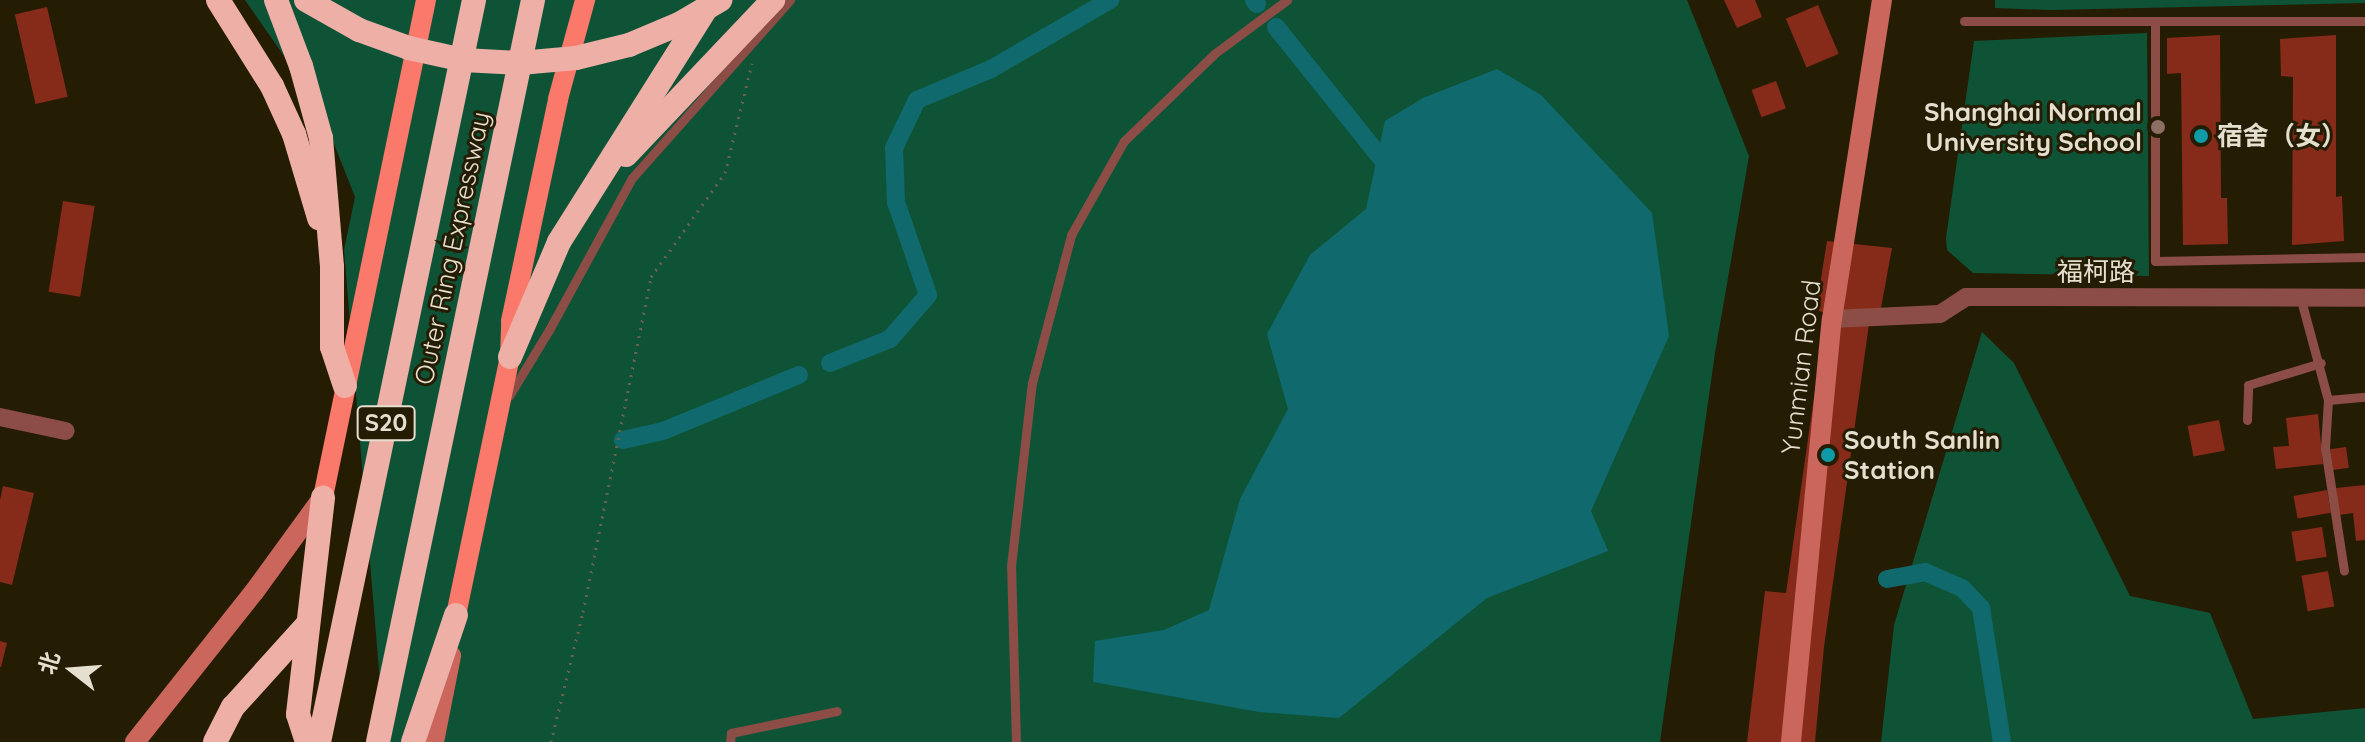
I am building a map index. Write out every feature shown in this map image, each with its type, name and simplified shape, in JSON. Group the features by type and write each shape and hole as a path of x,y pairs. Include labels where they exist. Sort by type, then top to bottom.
{"highway":[{"path":"218,0 272,86 294,134 332,267"},
{"path":"276,0 301,66 321,138 332,267 332,347 345,386"},
{"path":"306,0 359,30 409,48 463,60 520,63 576,58 629,45 679,24 720,0"},
{"name":"Outer Ring Expressway","path":"319,742 474,0"},
{"name":"Outer Ring Expressway","path":"378,742 533,0"},
{"path":"510,357 559,242 711,0"},
{"path":"605,168 629,154 777,2"},
{"path":"307,742 298,714 323,497"},
{"path":"413,742 456,615"},
{"path":"215,742 233,707 307,625"}],"main road":[{"path":"323,497 426,0"},
{"path":"456,615 510,357 511,321 558,99 585,0"}],"street":[{"name":"Yunmian Road","path":"1791,742 1832,319 1882,0"},
{"name":"福柯路","path":"1832,319 1940,314 1966,297 2365,298"},
{"path":"0,417 66,431"},
{"path":"135,742 254,592 323,497"},
{"path":"434,742 456,615"}],"lane":[{"path":"1016,742 1012,551 1032,383 1071,235 1124,141 1214,54 1287,0"},
{"path":"498,413 549,330 632,178 759,34 777,2"},
{"path":"1964,21 2365,21"},
{"path":"2155,21 2155,261 2365,257"},
{"path":"2301,300 2321,363 2328,400 2325,448 2344,571"},
{"path":"2247,420 2248,385 2321,363"},
{"path":"2328,400 2365,397"},
{"path":"730,742 731,733 837,711"}],"path":[{"path":"551,742 583,612 651,277 725,173 759,34"}],"green space":[{"path":"245,0 1687,0 1749,156 1715,353 1660,742 385,742 344,250 355,197 319,106"},
{"path":"1995,0 2365,0 2365,3 2050,10 1995,8"},
{"path":"2147,33 2149,276 1973,273 1947,250 1946,238 1974,41"},
{"path":"1982,332 2014,363 2130,596 2210,613 2253,719 2365,708 2365,742 1881,742 1894,625"}],"water":[{"path":"1497,69 1541,95 1652,213 1669,336 1591,511 1608,551 1487,598 1339,718 1259,712 1093,682 1095,641 1164,630 1209,610 1240,499 1288,409 1267,334 1310,255 1366,209 1385,121 1423,98"}],"building":[{"path":"1724,0 1755,0 1762,17 1737,28"},
{"path":"1818,5 1839,54 1806,67 1786,19"},
{"path":"47,7 68,97 36,104 15,14"},
{"name":"宿舍（女）","path":"2220,35 2221,198 2227,198 2228,244 2183,245 2181,73 2167,74 2167,38"},
{"path":"2336,35 2336,197 2342,196 2344,241 2292,245 2293,77 2281,76 2280,39"},
{"path":"1776,81 1786,108 1761,117 1752,90"},
{"path":"63,201 95,206 80,297 49,292"},
{"name":"South Sanlin Station","path":"1827,241 1892,248 1879,319 1870,317 1824,647 1815,742 1747,742 1765,591 1786,593 1826,313 1816,310"},
{"path":"2318,414 2323,464 2276,469 2273,447 2289,446 2286,418"},
{"path":"2219,420 2225,450 2194,457 2188,426"},
{"path":"2346,447 2349,468 2333,470 2330,449"},
{"path":"2365,485 2365,540 2356,541 2353,513 2339,515 2336,488"},
{"path":"3,486 34,493 12,585 0,582 0,500"},
{"path":"2327,490 2331,513 2298,519 2294,496"},
{"path":"2322,527 2327,557 2296,561 2291,532"},
{"path":"2328,571 2334,606 2308,611 2301,576"},
{"path":"0,641 7,643 1,667 0,667"}],"waterway":[{"path":"830,363 890,339 928,295 896,202 894,148 917,100 991,69 1110,0"},
{"path":"1254,0 1257,4"},
{"path":"1276,27 1392,172"},
{"path":"623,440 663,431 799,375"},
{"path":"1887,579 1925,572 1962,588 1981,608 2002,742"}],"place":[{"name":"Shanghai Normal University School","path":"2158,127"},
{"name":"宿舍（女）","path":"2201,136"},
{"name":"South Sanlin Station","path":"1828,455"}]}
